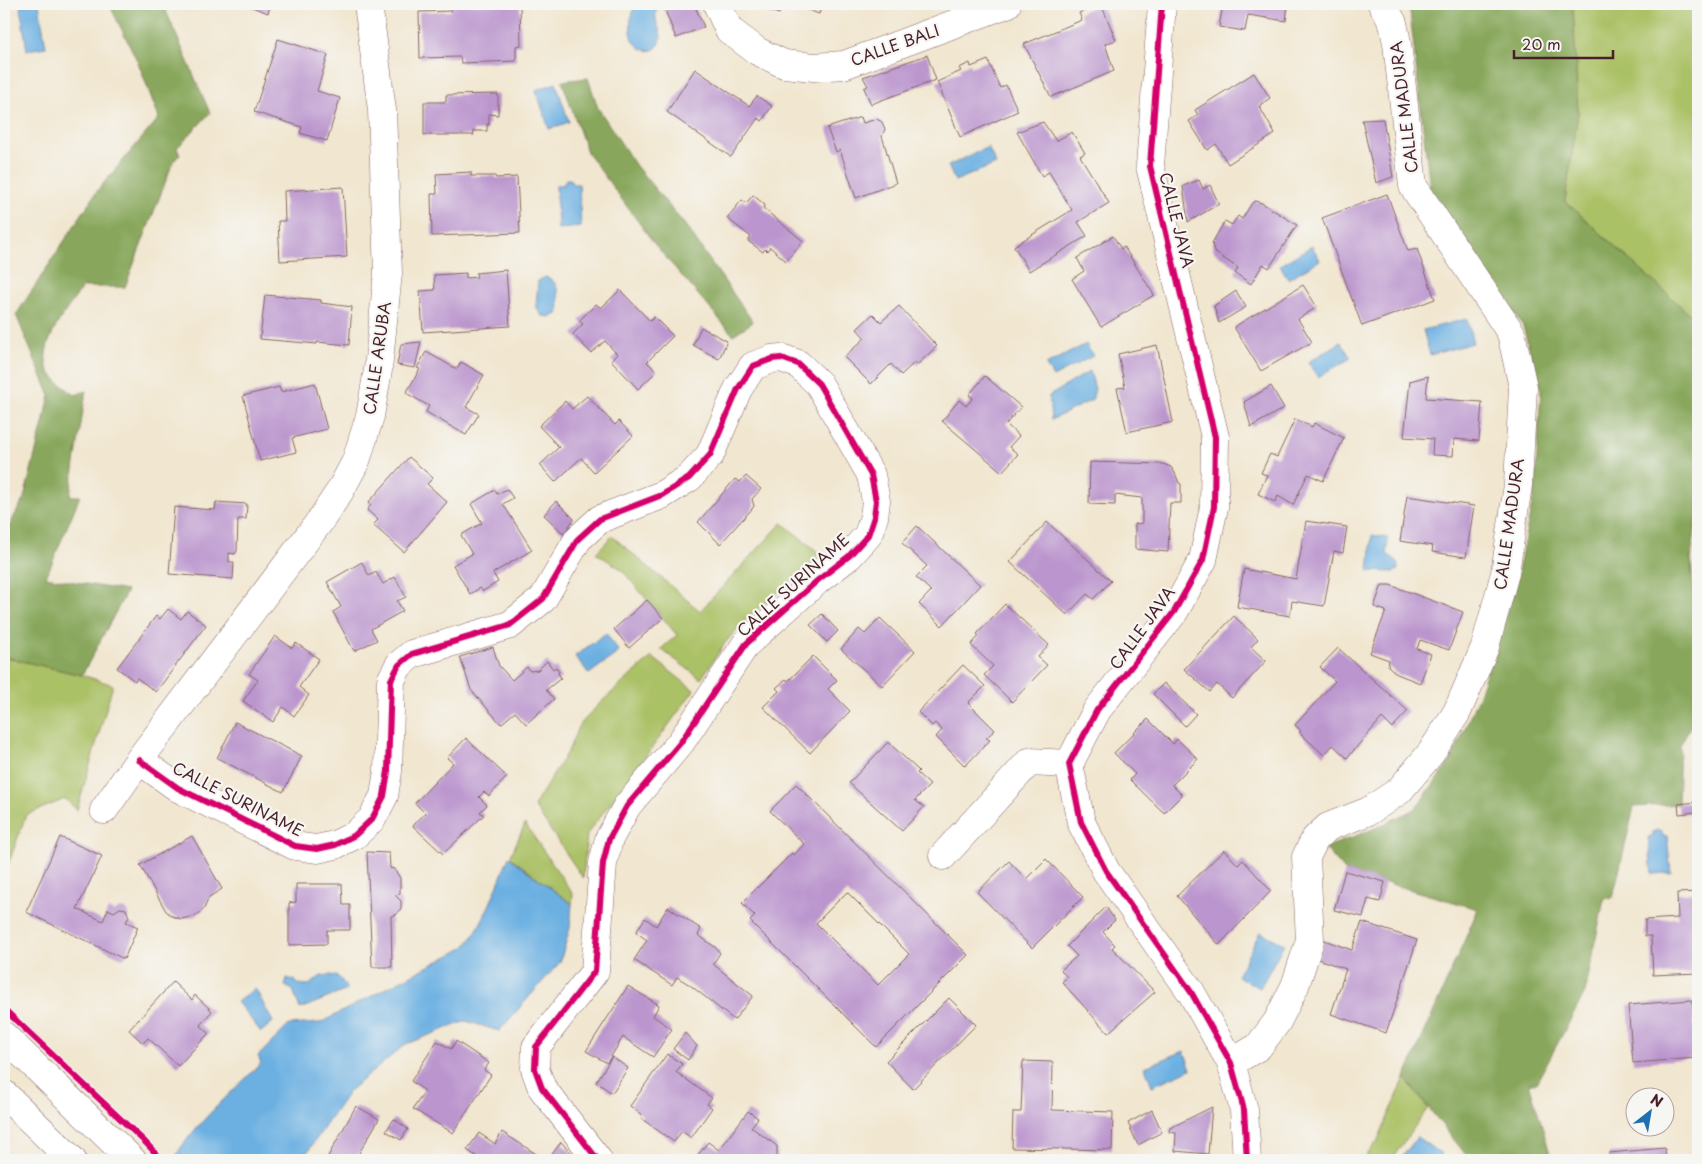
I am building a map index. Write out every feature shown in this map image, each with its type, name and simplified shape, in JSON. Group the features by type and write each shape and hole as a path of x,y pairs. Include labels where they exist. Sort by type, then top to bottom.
{"street":[{"name":"CALLE ARUBA","path":"104,810 139,760 320,521 340,491 356,461 370,416 378,370 388,273 382,110 368,4"},
{"name":"CALLE BALI","path":"717,4 729,30 757,51 784,64 814,67 844,65 1007,4"},
{"name":"CALLE JAVA","path":"1068,764 1097,710 1174,612 1203,560 1214,507 1215,437 1150,166 1162,4"},
{"name":"CALLE MADURA","path":"1231,1063 1258,1047 1277,1022 1295,986 1310,940 1306,857 1315,839 1328,827 1369,811 1399,791 1431,753 1458,712 1485,647 1505,574 1517,494 1523,387 1511,333 1413,186 1397,43 1392,23 1382,4"},
{"name":"CALLE SURINAME","path":"139,760 178,788 295,846 316,849 335,845 355,835 372,819 384,796 388,771 391,680 399,666 412,654 510,625 543,599 578,539 600,520 662,495 689,478 710,455 738,389 753,366 780,358 798,364 819,384 871,475 876,501 874,517 868,535 849,556 818,580 746,644 681,742 626,806 608,839 604,863 595,971 536,1048 535,1068 542,1088 598,1160"},
{"path":"943,856 1029,762 1068,764 1082,822 1106,871 1191,992 1231,1063 1244,1110 1248,1160"},
{"path":"4,1036 132,1160"},
{"path":"4,1094 72,1160"}],"green space":[{"path":"109,4 163,4 210,113 177,148 180,154 173,162 125,287 83,287 56,327 47,350 46,361 49,371 54,378 75,395 86,391 70,496 80,496 46,577 127,591 82,675 4,657 4,536 24,498 50,396 16,315 97,191 159,118 138,62"},
{"path":"1409,4 1573,4 1578,113 1565,201 1698,322 1698,508 1691,560 1698,648 1698,713 1680,745 1678,804 1634,807 1613,897 1604,899 1585,993 1536,1083 1529,1083 1552,1160 1470,1160 1405,1078 1478,909 1345,871 1325,848 1378,827 1415,809 1452,759 1479,695 1515,586 1535,490 1541,390 1523,326 1430,188"},
{"path":"1573,4 1698,4 1698,322 1565,201 1578,113"},
{"path":"588,78 598,108 636,166 685,225 753,322 733,335 656,246 587,152 562,81"},
{"path":"782,523 823,556 749,616 725,643 701,679 661,649 677,635 621,569 596,553 612,536 700,611"},
{"path":"4,657 82,675 113,685 77,810 65,799 26,815 4,876"},
{"path":"652,657 694,690 587,834 583,878 534,806 569,749 578,727 600,703"},
{"path":"525,824 573,894 572,904 510,857"},
{"path":"1405,1078 1428,1108 1391,1160 1363,1160 1377,1142"}],"water":[{"path":"39,4 46,47 27,50 20,6"},
{"path":"636,4 658,4 656,17 661,38 659,45 649,51 639,47 632,37 631,23"},
{"path":"556,83 569,122 549,129 536,90"},
{"path":"988,147 996,164 955,181 948,166"},
{"path":"566,179 570,179 572,184 579,184 581,227 558,229 556,185 563,185"},
{"path":"1312,246 1320,260 1288,279 1280,265"},
{"path":"545,277 554,282 558,291 559,313 551,317 542,316 536,306 538,281"},
{"path":"1467,319 1473,343 1430,355 1423,330"},
{"path":"1341,342 1351,358 1318,377 1308,362"},
{"path":"1086,344 1093,356 1053,377 1046,365"},
{"path":"1090,371 1095,389 1092,400 1051,420 1049,396"},
{"path":"1372,535 1388,538 1387,554 1397,561 1399,565 1397,571 1369,571"},
{"path":"606,633 619,652 589,674 575,656"},
{"path":"1661,831 1663,836 1667,836 1671,873 1652,874 1648,837 1652,837 1653,832"},
{"path":"509,857 572,904 570,928 560,962 499,1031 466,1021 406,1044 349,1091 302,1160 173,1160 203,1121 261,1063 258,1056 289,1025 320,1023 465,947 485,915"},
{"path":"1260,932 1284,944 1260,988 1237,976"},
{"path":"329,975 340,979 347,990 300,1009 293,990 285,986 287,978 295,980 297,984 309,985 321,976"},
{"path":"255,988 273,1022 261,1032 237,1002"},
{"path":"1184,1051 1191,1069 1152,1086 1145,1067"},
{"path":"1417,1137 1442,1155 1439,1160 1400,1160"}],"building":[{"path":"244,4 271,4 268,13"},
{"path":"451,4 520,5 521,45 516,46 516,61 461,63 460,57 420,58 419,12 451,11"},
{"path":"694,4 704,27 676,38 663,5"},
{"path":"756,4 783,4 779,14 755,6"},
{"path":"791,4 822,4 819,14"},
{"path":"1101,4 1116,40 1105,44 1114,71 1051,97 1024,44 1082,20 1079,13"},
{"path":"1223,4 1288,4 1286,21 1248,15 1245,31 1219,27"},
{"path":"278,39 328,55 317,91 340,98 327,141 300,133 302,127 254,112"},
{"path":"927,55 936,80 871,104 864,88 868,86 863,77"},
{"path":"988,60 1000,88 1006,85 1018,111 960,137 937,82 961,71 959,68 970,63 971,67"},
{"path":"695,69 749,106 757,96 772,106 762,121 758,118 731,157 667,112"},
{"path":"1254,73 1270,98 1259,106 1275,134 1228,164 1216,144 1207,150 1189,121 1198,115 1195,110"},
{"path":"498,94 498,115 489,114 487,131 473,131 474,135 424,135 424,102 446,102 446,95"},
{"path":"861,117 863,123 877,119 882,122 885,129 882,136 896,183 856,198 840,150 836,152 827,128"},
{"path":"1383,119 1393,177 1376,183 1362,120"},
{"path":"1043,122 1056,141 1072,132 1085,153 1080,156 1109,203 1078,222 1087,236 1029,271 1014,246 1072,210 1049,172 1042,176 1017,132"},
{"path":"471,172 471,176 517,177 520,233 432,236 431,194 437,194 436,174"},
{"path":"1199,180 1203,189 1210,185 1219,204 1188,222 1183,186"},
{"path":"343,187 347,257 280,261 278,221 285,221 284,191"},
{"path":"1387,194 1408,251 1417,249 1435,299 1362,326 1322,218"},
{"path":"753,195 765,205 763,208 803,241 786,261 770,247 767,251 765,249 763,252 748,241 751,237 727,218 742,200 746,203"},
{"path":"1255,201 1262,203 1297,225 1269,268 1263,264 1251,284 1235,273 1238,268 1214,252 1212,243 1225,221 1232,225 1238,216 1242,219"},
{"path":"1113,236 1121,249 1124,247 1154,295 1101,327 1072,279 1084,271 1077,258"},
{"path":"506,270 510,326 423,332 420,291 435,290 434,275 466,273 466,278 477,277 476,273"},
{"path":"1303,285 1317,307 1298,319 1312,342 1261,371 1234,327"},
{"path":"620,290 650,321 654,317 673,336 647,362 657,371 638,389 611,360 617,354 605,341 591,353 573,334 583,324 579,321 596,304 601,308"},
{"path":"1236,291 1246,307 1219,323 1214,306"},
{"path":"265,295 321,300 321,303 352,307 349,345 260,339"},
{"path":"899,306 937,346 917,365 915,362 901,375 891,364 871,384 844,357 865,338 857,329 873,314 881,322"},
{"path":"701,327 727,341 719,359 693,345"},
{"path":"421,342 415,368 397,365 401,344"},
{"path":"1157,345 1173,422 1127,432 1117,388 1125,387 1118,354"},
{"path":"426,352 457,369 461,362 484,375 466,407 479,414 466,435 426,412 429,406 406,393 420,369 417,368"},
{"path":"985,376 1021,407 1006,424 1019,436 1009,447 1018,454 1002,472 942,421 959,400 966,406 973,398 969,395"},
{"path":"1428,376 1426,398 1482,402 1479,441 1454,439 1453,456 1432,455 1433,439 1404,437 1410,381"},
{"path":"315,383 327,429 292,438 296,452 260,461 243,396 279,387 281,392"},
{"path":"1271,386 1284,408 1251,427 1244,402"},
{"path":"587,396 615,425 619,421 633,436 594,472 581,458 555,482 540,465 559,447 539,426 565,401 572,409"},
{"path":"1295,419 1312,427 1314,423 1344,438 1323,481 1308,474 1293,505 1278,496 1275,502 1258,494 1267,475 1261,473 1270,454 1277,457"},
{"path":"409,457 433,478 427,484 447,502 404,552 373,525 378,520 367,510 371,505 368,503"},
{"path":"1090,462 1163,464 1171,467 1181,484 1181,503 1170,503 1168,552 1135,549 1135,524 1142,523 1142,498 1115,495 1115,505 1089,504"},
{"path":"746,476 761,489 752,499 754,506 752,509 720,544 698,522 735,479 740,482"},
{"path":"507,489 513,498 503,504 532,550 493,573 498,582 483,591 480,588 470,594 453,565 472,554 461,535 482,523 471,504 495,490 497,494"},
{"path":"1407,496 1474,506 1466,557 1432,552 1433,546 1400,541"},
{"path":"556,501 574,519 564,534 544,515"},
{"path":"216,502 247,504 246,519 238,519 237,551 235,554 229,553 229,562 234,562 233,579 169,574 174,507 215,510"},
{"path":"1306,521 1347,527 1343,553 1334,551 1324,606 1292,601 1290,616 1237,607 1244,569 1296,579"},
{"path":"1047,522 1111,581 1093,599 1087,594 1067,615 1010,562"},
{"path":"917,526 980,585 942,626 919,604 931,591 916,577 927,566 902,543"},
{"path":"362,562 369,576 376,572 383,584 395,577 406,597 397,601 403,611 371,629 377,640 354,651 333,612 341,607 327,582"},
{"path":"1382,585 1390,585 1463,612 1449,650 1420,640 1417,649 1431,654 1420,683 1397,674 1388,666 1389,660 1370,653 1386,611 1374,607"},
{"path":"647,600 663,618 629,648 614,629"},
{"path":"1005,604 1049,645 1038,657 1047,665 1012,702 984,675 993,666 971,645 979,636 977,634"},
{"path":"168,609 181,619 187,611 206,625 156,692 137,678 135,681 117,668 156,616 160,619"},
{"path":"822,614 838,631 827,642 810,625"},
{"path":"1234,616 1258,639 1251,647 1266,661 1232,698 1217,684 1210,692 1184,669"},
{"path":"880,618 915,651 882,686 841,649 859,629 865,634"},
{"path":"275,636 292,648 296,643 319,659 299,687 309,695 294,716 283,707 273,722 243,701 258,680 249,674"},
{"path":"493,647 499,666 512,680 527,667 530,671 538,670 547,661 553,669 556,667 559,672 561,678 546,690 554,699 526,724 515,712 501,724 471,690 460,657"},
{"path":"1338,648 1408,711 1392,728 1382,718 1347,758 1333,745 1324,755 1299,732 1301,731 1295,725 1335,681 1320,667"},
{"path":"813,656 837,680 828,689 850,711 810,753 763,707 779,691 776,688 786,679 788,681"},
{"path":"963,665 985,686 968,703 995,730 986,738 990,740 965,766 936,737 942,730 935,723 932,726 918,712"},
{"path":"1164,683 1196,714 1185,726 1153,694"},
{"path":"1148,719 1173,744 1177,739 1198,759 1172,785 1182,795 1164,813 1130,780 1135,774 1114,753"},
{"path":"235,722 302,756 283,792 217,758"},
{"path":"466,738 507,777 489,796 484,792 479,797 487,805 480,812 484,815 443,854 413,826 425,813 415,803 453,763 447,758"},
{"path":"888,742 919,771 917,773 930,785 915,800 924,807 902,831 849,783"},
{"path":"796,784 968,955 876,1047 750,921 755,916 742,903 792,853 794,855 804,844 770,811","holes":["847,892 909,954 878,985 816,923"]},
{"path":"1698,802 1698,812 1679,814 1678,804"},
{"path":"192,836 222,889 209,897 204,909 196,916 181,919 172,916 166,911 140,865"},
{"path":"60,837 102,856 77,909 103,921 108,909 114,912 120,908 126,909 129,917 126,922 138,927 124,959 26,912"},
{"path":"1224,850 1238,865 1243,860 1271,891 1219,945 1177,896"},
{"path":"367,852 389,853 390,868 394,869 400,878 400,894 395,895 401,901 401,908 397,914 391,916 392,967 372,967"},
{"path":"1046,859 1083,897 1032,948 977,892 1009,861 1026,879"},
{"path":"1345,871 1385,882 1380,902 1368,899 1363,917 1334,910"},
{"path":"296,884 342,884 343,905 350,905 350,930 327,930 327,944 289,945 289,903 296,902"},
{"path":"1698,892 1698,910 1695,910 1695,918 1698,917 1698,973 1653,975 1651,936 1645,936 1645,920 1678,918 1677,893"},
{"path":"668,907 701,929 698,935 720,953 713,964 753,996 734,1020 677,977 672,985 634,960 647,940 636,932 645,918 656,926"},
{"path":"1106,907 1115,920 1103,932 1115,945 1112,948 1155,992 1108,1033 1062,982 1067,977 1061,970 1077,956 1067,946"},
{"path":"1362,922 1417,940 1386,1033 1331,1014 1346,969 1318,959 1324,940 1352,950"},
{"path":"173,982 192,1000 195,995 212,1011 200,1025 209,1033 178,1066 148,1038 143,1043 129,1030"},
{"path":"628,986 659,1005 653,1016 672,1029 653,1057 623,1037 607,1063 586,1051"},
{"path":"949,998 976,1025 913,1089 886,1061"},
{"path":"1692,1000 1697,1058 1633,1063 1628,1005"},
{"path":"685,1033 697,1046 688,1060 673,1049"},
{"path":"437,1041 451,1049 456,1041 489,1063 484,1070 491,1075 453,1133 413,1109 425,1091 411,1081"},
{"path":"667,1054 682,1064 676,1072 712,1098 707,1104 712,1108 691,1138 682,1131 674,1142 642,1119 642,1115 630,1106"},
{"path":"612,1057 628,1068 612,1093 596,1082"},
{"path":"1023,1061 1053,1062 1052,1110 1113,1112 1112,1150 1012,1148 1013,1112 1021,1112"},
{"path":"356,1106 379,1119 355,1160 326,1160"},
{"path":"1212,1107 1208,1154 1175,1151 1176,1133 1169,1132 1170,1128"},
{"path":"1152,1110 1162,1132 1138,1145 1128,1123"},
{"path":"748,1111 758,1118 751,1127 777,1146 777,1160 694,1160 708,1142 719,1150"},
{"path":"394,1119 408,1129 401,1140 386,1131"},
{"path":"502,1132 541,1157 539,1160 474,1160 476,1156 467,1150 479,1133 495,1144"},
{"path":"561,1142 578,1160 548,1160"},
{"path":"1665,1148 1666,1160 1609,1160 1609,1153"}],"cycle path":[{"path":"1162,4 1150,166 1215,437 1214,507 1203,560 1174,612 1097,710 1069,764 1081,822 1106,871 1191,992 1231,1063 1244,1110 1247,1160"},
{"path":"139,760 178,788 295,846 317,849 335,845 355,835 372,819 384,796 388,771 391,680 399,665 412,654 510,625 543,599 578,539 600,519 662,495 689,478 710,455 738,389 753,366 772,359 781,358 798,364 819,384 871,475 876,501 874,517 868,535 849,556 818,580 746,644 681,742 627,806 609,839 603,863 595,971 536,1047 535,1069 542,1088 598,1160"},
{"path":"4,1009 162,1160"}]}
